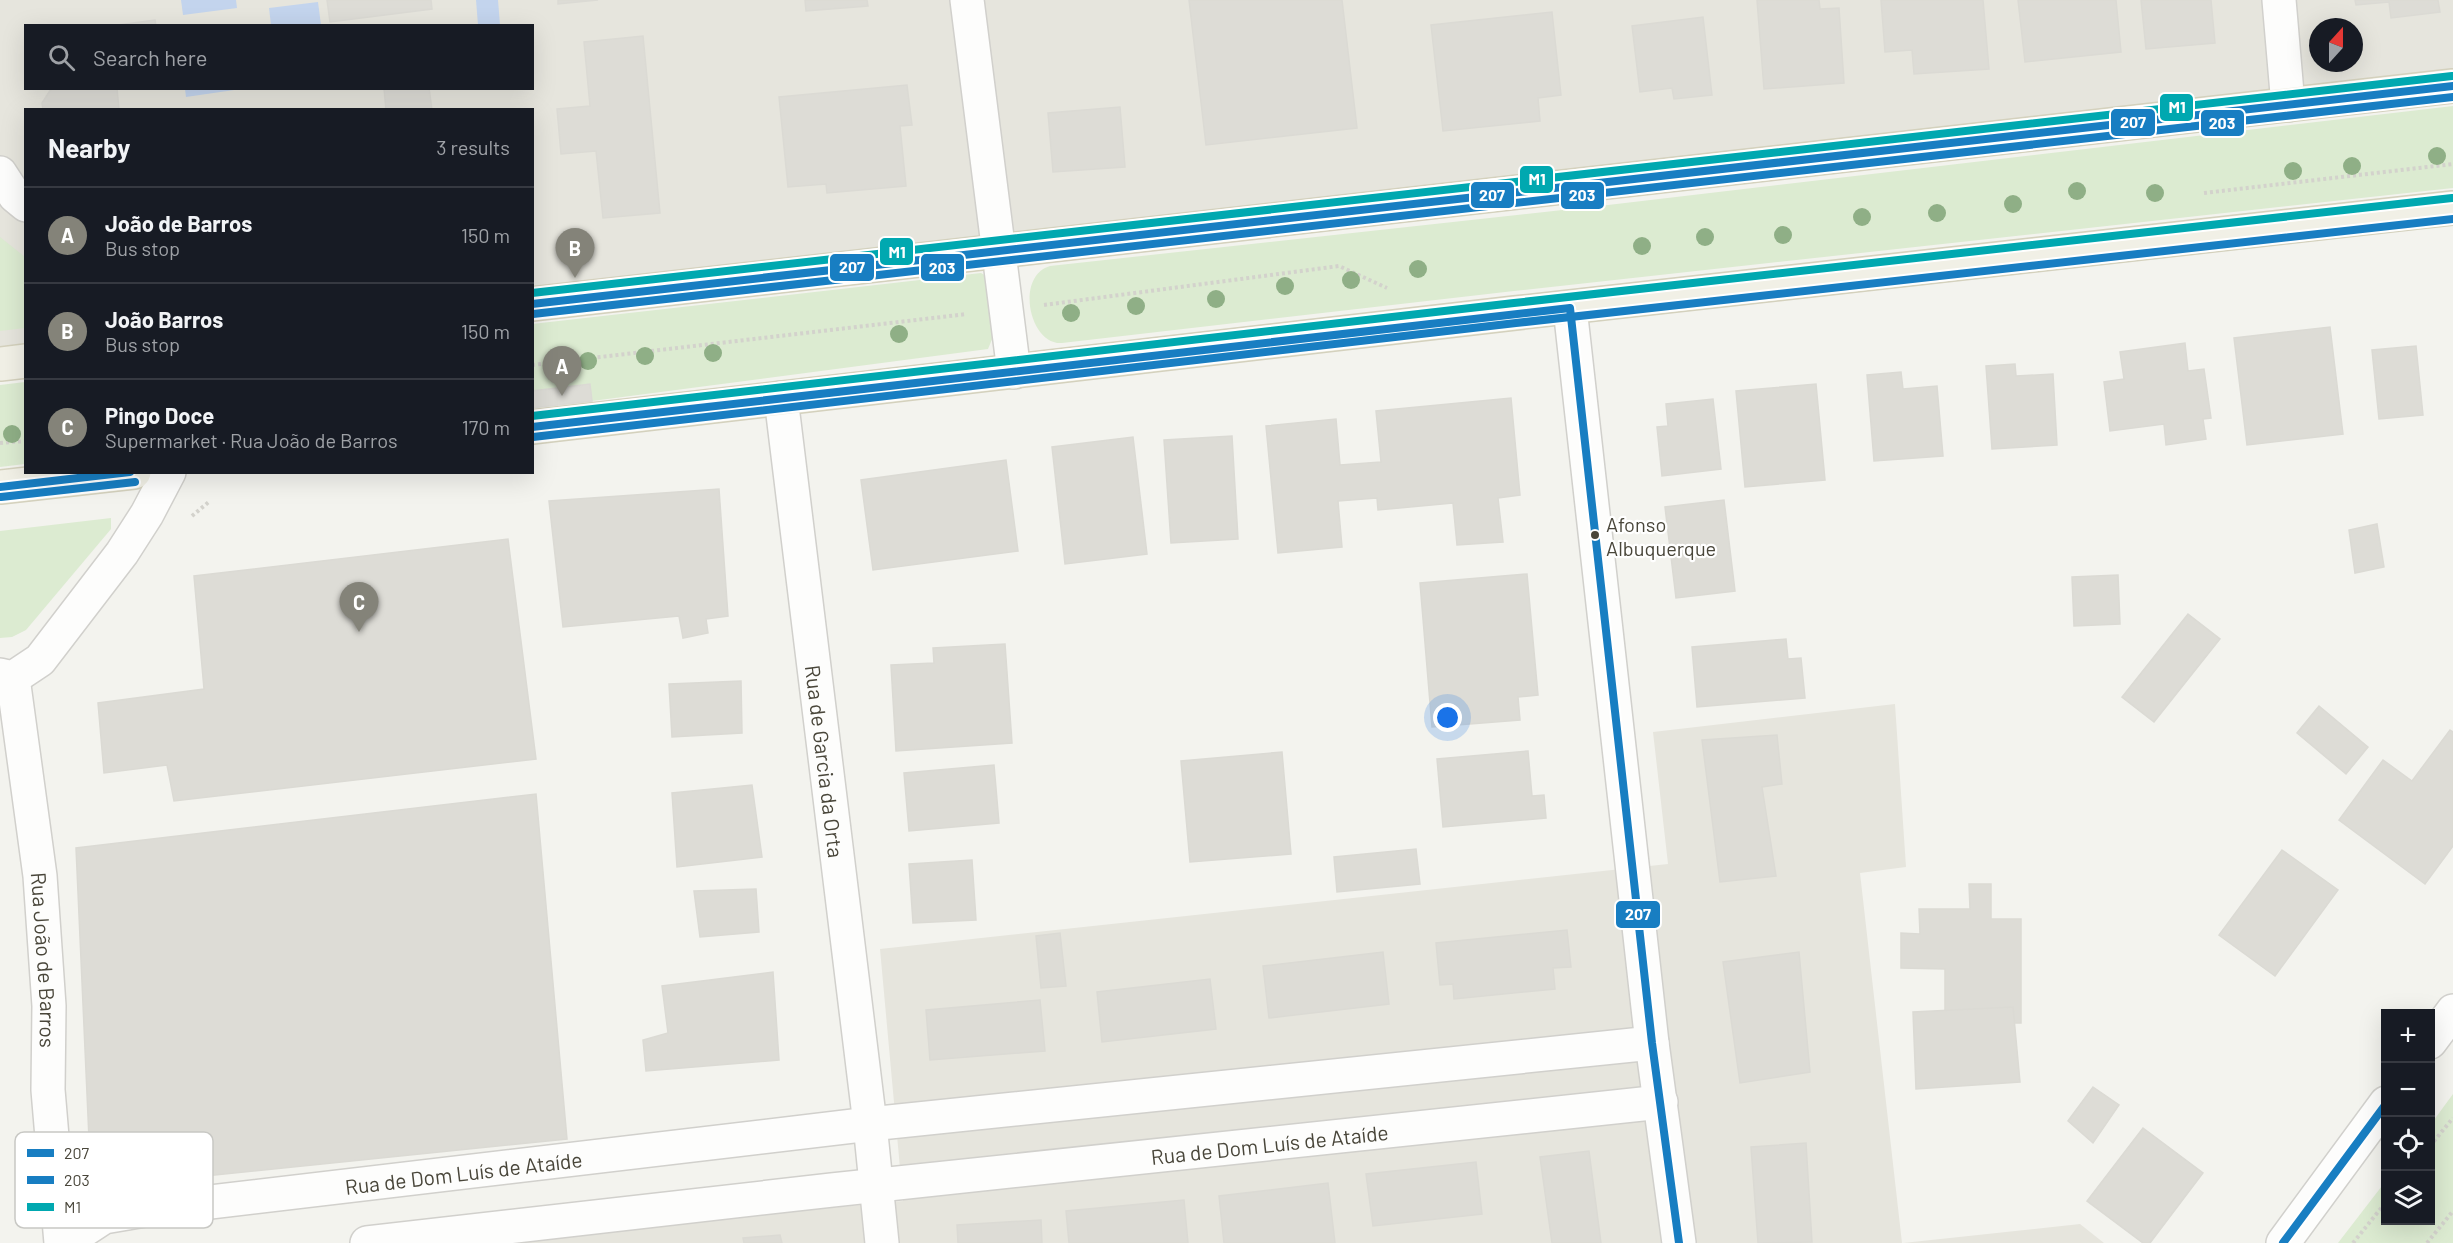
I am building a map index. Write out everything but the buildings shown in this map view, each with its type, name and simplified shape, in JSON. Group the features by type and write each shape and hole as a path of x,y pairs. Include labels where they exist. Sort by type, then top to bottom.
{"main road":[{"path":"534,304 2453,86"},
{"path":"534,427 2453,208"},
{"path":"0,364 24,361"},
{"path":"0,487 116,474"}],"street":[{"path":"967,0 1014,372"},
{"path":"2279,0 2288,105"},
{"path":"0,173 15,196 24,203"},
{"path":"1570,308 1652,1043 1678,1243"},
{"name":"Rua de Garcia da Orta","path":"782,398 870,1124"},
{"name":"Rua João de Barros","path":"52,1132 48,1090 49,1006 41,886 7,677 40,660 122,553 147,514 168,474"},
{"path":"2435,1034 2453,1011"},
{"name":"Rua de Dom Luís de Ataíde","path":"213,1202 870,1124 1652,1043"},
{"name":"Rua de Dom Luís de Ataíde","path":"367,1243 467,1237 876,1186 1661,1102"},
{"path":"2283,1243 2381,1108"},
{"path":"870,1124 882,1243"},
{"name":"Rua João de Barros","path":"61,1228 62,1243"},
{"name":"Rua de Dom Luís de Ataíde","path":"62,1243 86,1228"}],"path":[{"path":"2194,195 2453,164"},
{"path":"1041,306 1339,266 1388,288"},
{"path":"534,365 974,313"},
{"path":"0,443 24,441"},
{"path":"193,514 210,501"},
{"path":"2435,1140 2453,1118"},
{"path":"2353,1243 2381,1207"},
{"path":"2427,1243 2453,1211"}],"shaded area":[{"path":"0,0 2453,0 2453,86 534,304 534,108 24,108 24,361 0,364"},
{"path":"1895,704 1906,867 1860,873 1902,1243 462,1243 903,1201 880,949 1668,864 1653,732"},
{"path":"2080,1224 2104,1243 1903,1243"}],"green space":[{"path":"2453,106 2453,188 1062,343 1051,341 1041,333 1030,309 1032,283 1039,272 1050,266 1608,205"},
{"path":"0,237 24,256 24,328 0,331"},
{"path":"981,273 986,276 993,337 988,349 592,401 590,384 534,391 534,324"},
{"path":"24,382 24,464 0,467 0,385"},
{"path":"111,518 111,529 26,630 12,637 0,638 0,531"},
{"path":"2453,1094 2453,1243 2338,1243 2381,1187 2381,1225 2435,1225 2435,1119"}],"water":[{"path":"181,0 236,0 237,8 183,15"},
{"path":"476,0 498,0 500,24 478,24"},
{"path":"318,2 321,24 271,24 269,8"},
{"path":"185,90 234,90 186,97"}],"transit line":[{"name":"M1","path":"534,293 2452,76"},
{"name":"207","path":"534,304 2453,86"},
{"name":"203","path":"534,314 2453,97"},
{"name":"M1","path":"534,416 2452,198"},
{"name":"203","path":"534,437 1516,323 2453,219"},
{"name":"207","path":"534,427 1570,308 1652,1043 1679,1243"},
{"name":"207","path":"0,487 113,474"},
{"name":"203","path":"1,497 135,482"},
{"name":"207","path":"2283,1243 2381,1111"}],"place":[{"name":"João Barros","path":"575,278"},
{"name":"João de Barros","path":"562,396"},
{"name":"Afonso Albuquerque","path":"1595,535"},
{"name":"Pingo Doce","path":"359,632"}]}
